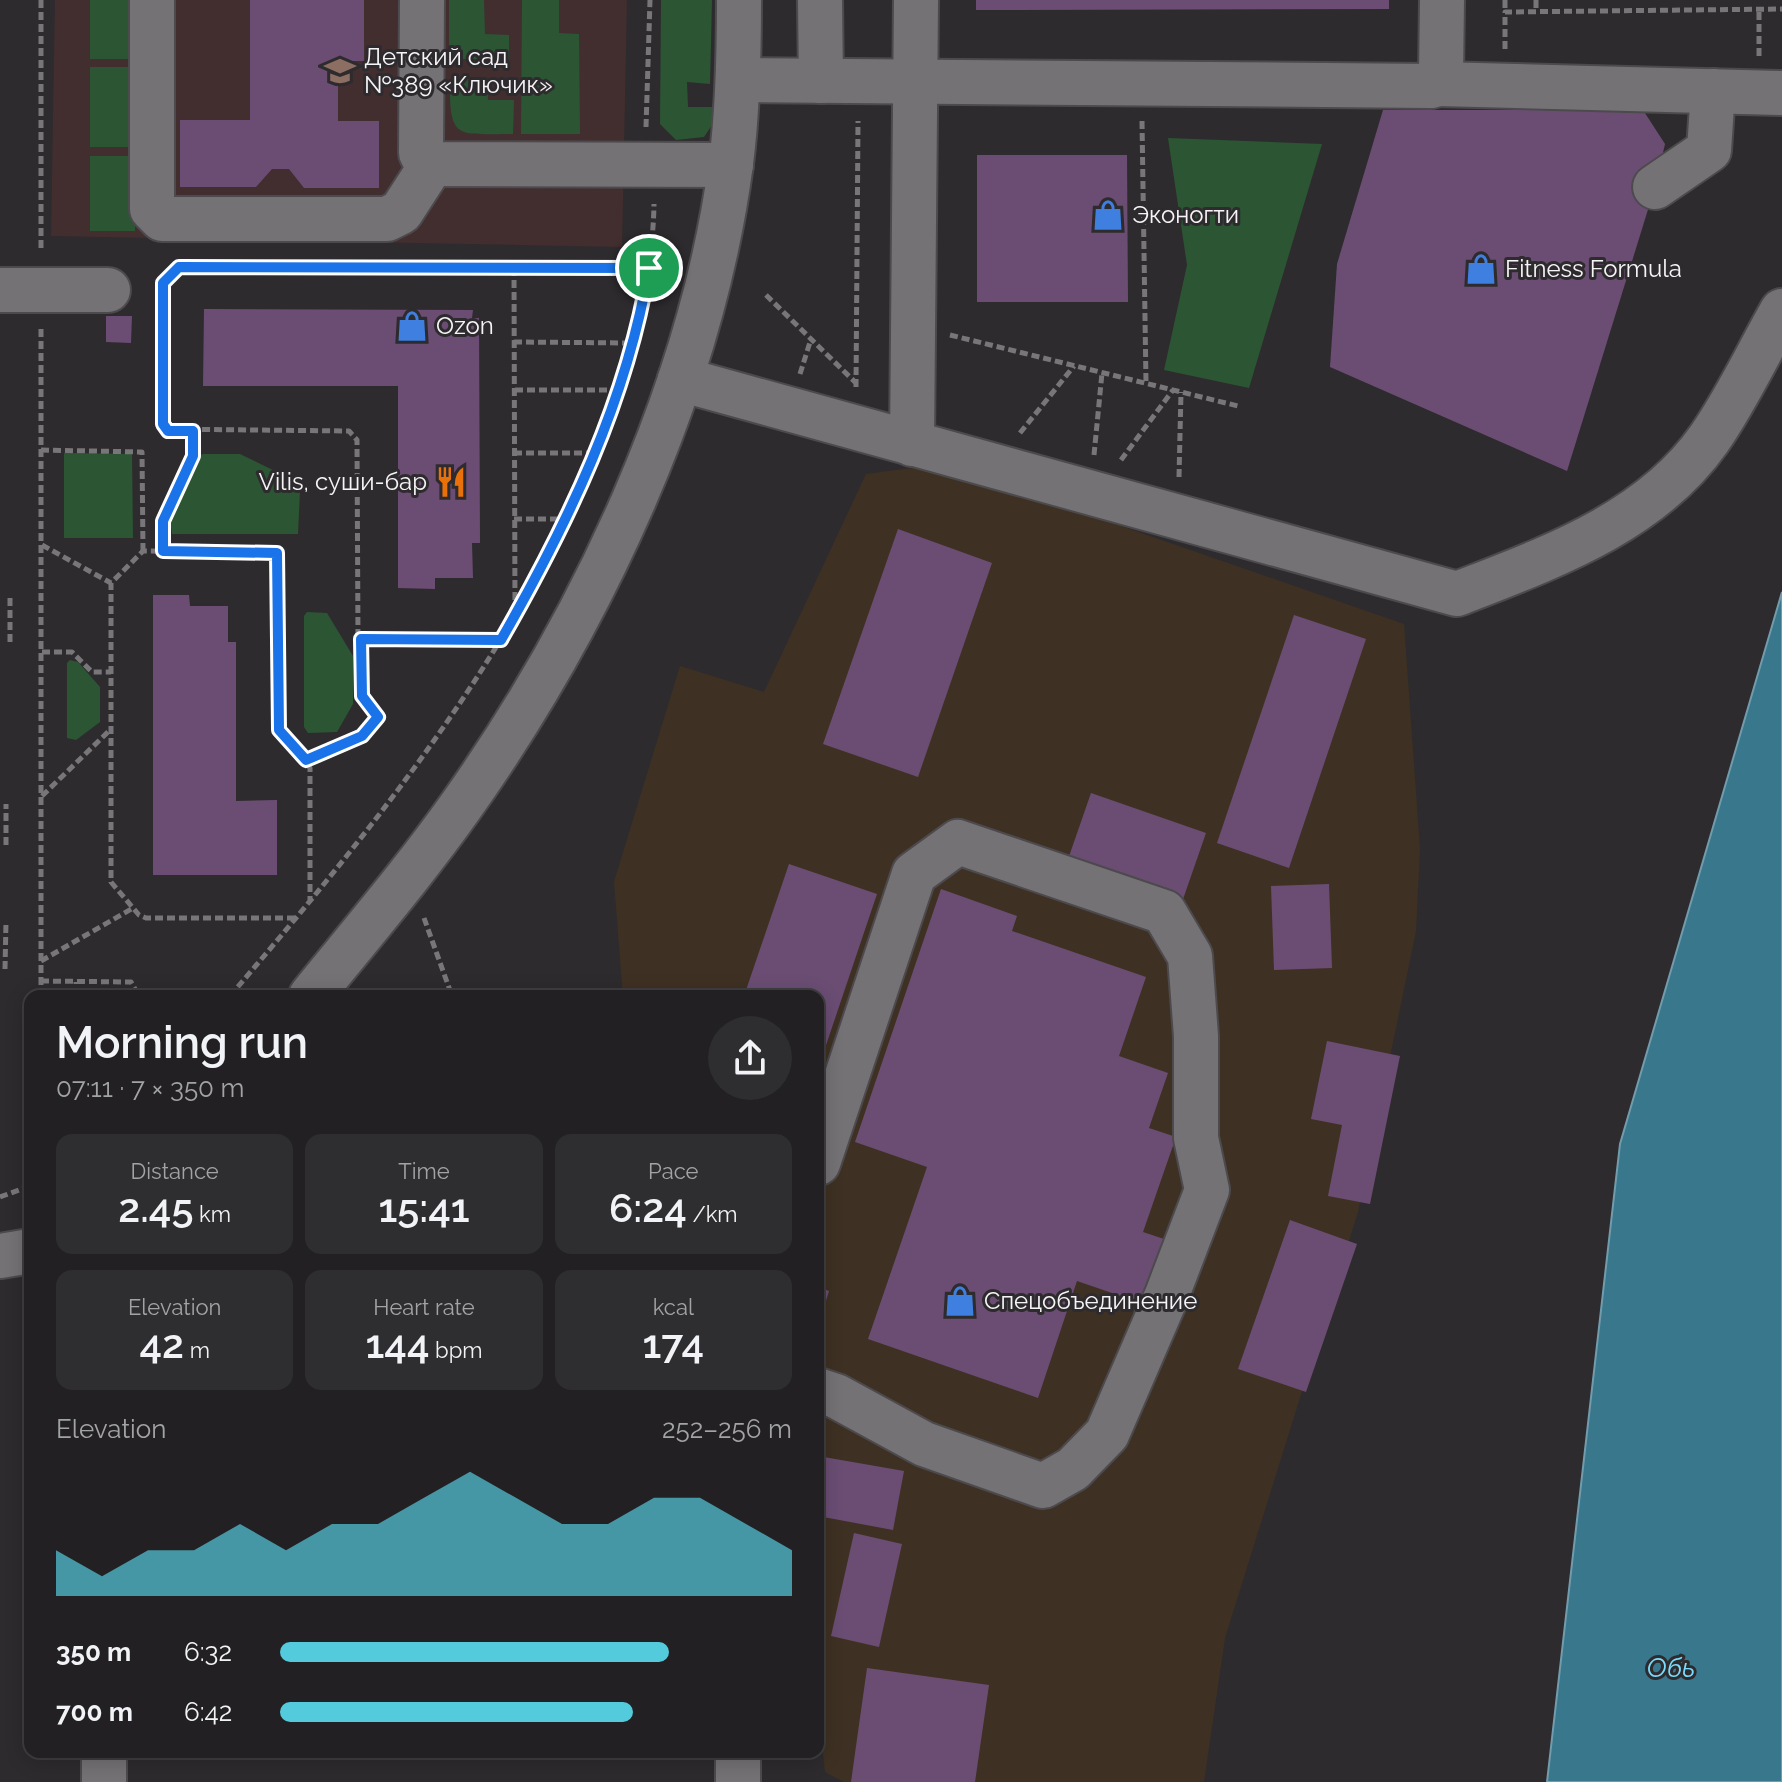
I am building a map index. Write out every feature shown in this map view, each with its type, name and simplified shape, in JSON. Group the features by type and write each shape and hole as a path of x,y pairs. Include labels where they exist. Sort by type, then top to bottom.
{"street":[{"path":"152,0 155,215 162,219 387,219 401,212 432,164"},
{"path":"422,0 421,153 432,164 731,165"},
{"path":"316,990 461,805 540,680 606,559 648,463 680,379 712,260 731,165 739,80 739,0"},
{"path":"820,0 839,81"},
{"path":"912,444 916,0"},
{"path":"1438,84 1442,0"},
{"path":"739,80 1438,84 1782,93"},
{"path":"1655,187 1709,150 1713,91"},
{"path":"21,290 108,290"},
{"path":"680,379 1457,594 1550,557 1619,522 1661,490 1708,440 1782,311"},
{"path":"824,1145 914,874 958,842 1164,912 1190,956 1196,1036 1196,1138 1207,1190 1167,1295 1107,1434 1073,1469 1043,1486 924,1444 824,1392"},
{"path":"0,1256 24,1252"},
{"path":"104,1758 104,1782"},
{"path":"738,1758 738,1782"}],"path":[{"path":"41,0 21,290 41,450 41,990"},
{"path":"235,990 398,793 501,640 566,519 596,453 632,343 649,268 654,205 645,114 650,0"},
{"path":"1505,0 1506,86"},
{"path":"1536,0 1536,12"},
{"path":"1505,12 1782,9"},
{"path":"839,81 857,383 855,396"},
{"path":"1142,84 1146,383"},
{"path":"306,760 362,736 378,717 362,696 361,639 357,632 357,440 349,431 168,431 163,424 163,283 179,267 649,268"},
{"path":"514,268 515,616"},
{"path":"766,295 857,383"},
{"path":"914,326 1238,406"},
{"path":"799,379 811,339"},
{"path":"514,342 632,343"},
{"path":"1012,444 1074,366"},
{"path":"1092,468 1102,373"},
{"path":"515,390 617,390"},
{"path":"1119,462 1173,390"},
{"path":"1179,480 1181,392"},
{"path":"163,551 163,521 193,456 193,431"},
{"path":"41,450 142,452 143,551"},
{"path":"514,453 596,453"},
{"path":"514,519 566,519"},
{"path":"41,545 111,583"},
{"path":"296,918 146,918 133,908 111,879 111,583 143,551 277,553 279,730 310,768 310,902"},
{"path":"10,598 10,646"},
{"path":"361,639 501,640"},
{"path":"42,652 72,652 92,672 111,672"},
{"path":"41,797 111,729"},
{"path":"6,804 6,845"},
{"path":"41,961 133,908"},
{"path":"5,969 6,921"},
{"path":"41,981 131,982 136,990"},
{"path":"76,982 76,990"},
{"path":"0,1197 24,1188"}],"shaded area":[{"name":"Детский сад №389 «Ключик»","path":"55,0 627,0 622,247 51,236"},
{"path":"942,464 1404,624 1420,849 1416,931 1358,1212 1225,1638 1204,1782 844,1782 825,1772 824,990 623,990 614,882 680,666 764,692 866,474"}],"green space":[{"path":"90,0 134,0 134,59 90,59"},
{"path":"449,0 484,0 485,34 509,35 509,59 449,59"},
{"path":"522,0 559,0 559,33 579,34 580,134 521,134"},
{"path":"661,0 712,0 710,84 687,82 688,107 715,107 712,125 704,137 676,140 660,124"},
{"path":"90,67 134,67 134,147 90,147"},
{"path":"450,79 487,79 488,100 514,100 513,134 479,134 460,130 451,114"},
{"path":"1168,138 1322,144 1249,388 1164,370 1187,265"},
{"path":"90,156 135,156 135,231 90,231"},
{"path":"64,453 132,454 133,538 64,538"},
{"path":"203,454 240,454 293,480 300,491 298,534 172,534 169,513 195,458"},
{"path":"307,612 327,613 353,656 353,704 337,732 308,733 304,727 304,616"},
{"path":"70,660 78,662 100,687 100,722 76,740 67,738 67,663"}],"water":[{"name":"Обь","path":"1782,592 1782,1782 1547,1782 1620,1144"}],"building":[{"path":"250,0 364,0 364,61 338,61 338,121 379,121 379,188 304,188 289,169 272,169 256,187 180,187 180,120 250,120"},
{"path":"976,0 1389,0 1389,9 976,10"},
{"path":"1383,110 1643,110 1665,144 1655,187 1567,471 1330,367 1337,264"},
{"path":"977,155 1127,155 1128,302 977,302"},
{"path":"204,309 473,310 472,318 479,318 480,543 472,543 473,578 435,578 435,589 398,588 398,386 203,386"},
{"path":"106,316 132,316 131,343 106,342"},
{"path":"898,529 992,563 918,777 823,744"},
{"path":"153,595 189,595 190,606 228,606 228,642 236,642 236,801 277,800 277,875 153,875"},
{"path":"1294,615 1366,639 1289,868 1217,843"},
{"path":"1091,793 1206,833 1181,905 1066,865"},
{"path":"789,864 877,894 824,1051 824,990 746,990"},
{"path":"1329,884 1332,968 1274,970 1271,886"},
{"path":"941,889 1017,916 1012,931 1146,977 1119,1056 1168,1073 1149,1128 1176,1137 1143,1232 1170,1241 1147,1305 1077,1281 1038,1398 868,1339 927,1167 855,1142"},
{"path":"1327,1041 1400,1056 1370,1204 1328,1196 1342,1125 1311,1119"},
{"path":"1290,1220 1357,1244 1306,1392 1238,1369"},
{"path":"824,1289 829,1291 824,1307"},
{"path":"824,1457 904,1471 893,1530 824,1517"},
{"path":"854,1533 902,1544 879,1647 831,1636"},
{"path":"867,1668 989,1685 975,1782 851,1782"}],"place":[{"name":"Детский сад №389 «Ключик»","path":"340,71"},
{"name":"Эконогти","path":"1108,215"},
{"name":"Fitness Formula","path":"1481,269"},
{"name":"Ozon","path":"412,326"},
{"name":"Vilis, суши-бар","path":"451,482"},
{"name":"Спецобъединение","path":"960,1301"}],"route":[{"path":"179,267 649,268 642,310 602,440 557,539 501,640 361,639 362,696 378,713 378,717 362,736 306,760 279,730 277,553 163,551 163,521 193,456 193,431 164,429 163,283 179,267"}]}
